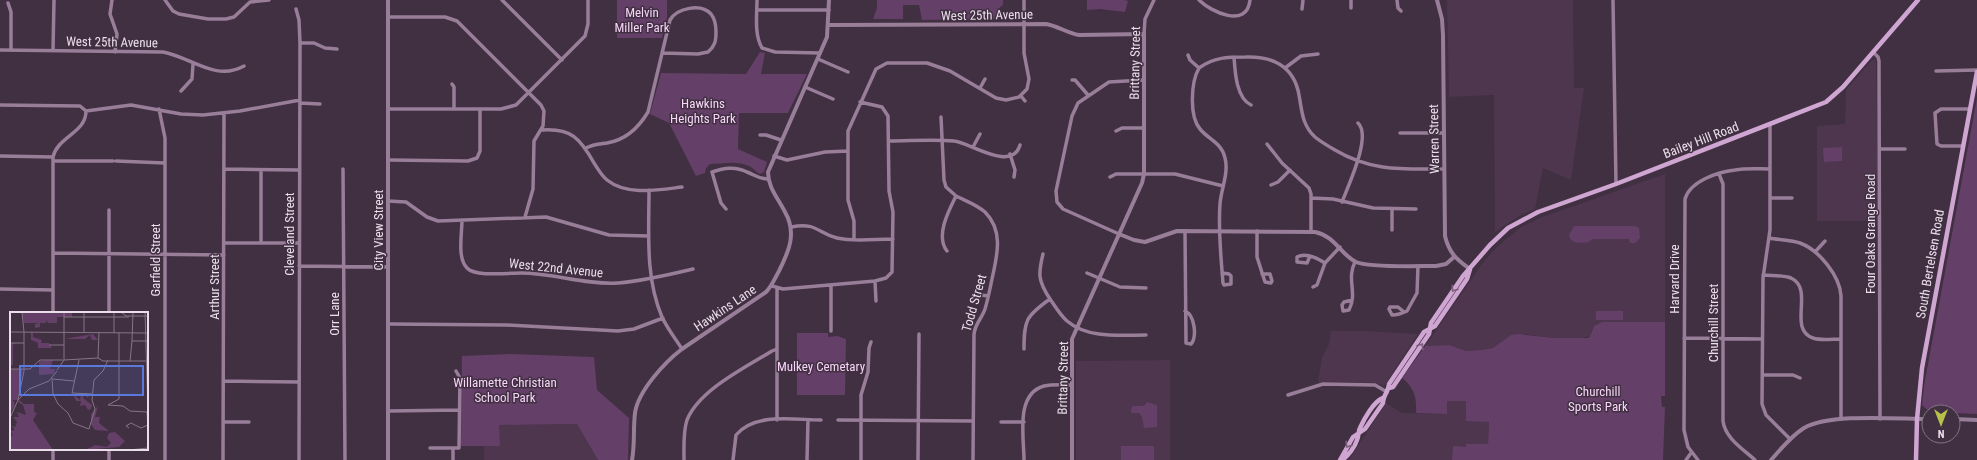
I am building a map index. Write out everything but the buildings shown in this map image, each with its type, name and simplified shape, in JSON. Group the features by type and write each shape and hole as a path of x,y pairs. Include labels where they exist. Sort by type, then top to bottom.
{"main road":[{"name":"Bailey Hill Road","path":"1341,460 1346,457 1356,443 1359,432 1365,429 1383,403 1383,398 1388,390 1389,384 1424,332 1435,326 1467,279 1470,269 1490,245 1508,228 1522,219 1770,125 1830,100 1874,52 1918,0"},
{"name":"South Bertelsen Road","path":"1916,460 1917,419 1922,368 1977,71"},
{"name":"Bailey Hill Road","path":"1388,390 1394,387 1429,334 1430,328"},
{"path":"1408,356 1410,362"}],"street":[{"path":"54,0 54,51"},
{"path":"112,0 110,14 117,34 115,52"},
{"path":"165,0 173,11 179,14 208,19 226,19 234,17 250,2 269,0"},
{"name":"City View Street","path":"388,0 388,460"},
{"path":"502,0 562,60"},
{"path":"388,109 509,108 521,101 585,36 588,24 588,0"},
{"path":"757,0 758,37 762,48 775,52 820,53"},
{"path":"726,209 721,203 712,172 728,168 737,169 760,179 768,179 769,167 827,37 829,25 829,0"},
{"path":"854,239 854,221 848,200 849,126 876,69 887,63 922,63 940,66 1002,100 1021,96 1026,89 1029,76 1024,56 1024,0"},
{"name":"Brittany Street","path":"1072,460 1072,344 1077,327 1142,183 1144,174 1144,34 1145,19 1154,0"},
{"path":"1199,0 1216,12 1232,16 1246,10 1250,0"},
{"path":"1302,9 1303,0"},
{"path":"1351,0 1351,8"},
{"path":"1397,0 1400,11"},
{"name":"Warren Street","path":"1436,0 1443,26 1446,236 1448,248 1454,257"},
{"path":"1614,0 1616,184"},
{"path":"8,3 11,12 11,50"},
{"name":"Cleveland Street","path":"296,9 299,20 300,43 299,460"},
{"path":"586,148 593,144 607,143 621,138 640,124 648,112 670,20 678,12 685,9 701,9 712,15 715,22 716,40 708,52 698,54 663,53"},
{"path":"757,10 829,10"},
{"path":"388,16 445,17 457,21 530,92 541,105 544,112 542,130 534,141 533,189 525,217"},
{"name":"West 25th Avenue","path":"829,25 1024,24 1053,25 1079,35 1144,34"},
{"path":"300,43 314,43 325,48 337,49"},
{"name":"West 25th Avenue","path":"0,50 168,53 193,64 225,72 244,66"},
{"name":"Four Oaks Grange Road","path":"1874,52 1879,61 1880,419"},
{"path":"1285,68 1301,56 1318,54"},
{"path":"1188,55 1190,60 1200,68"},
{"path":"1234,57 1238,86 1245,101 1251,105"},
{"path":"1222,274 1220,205 1227,169 1224,154 1217,144 1200,130 1194,120 1194,80 1200,68 1213,60 1234,57 1264,57 1285,68 1297,88 1301,113 1310,130 1323,143 1358,162 1393,169 1444,170"},
{"path":"818,59 848,72"},
{"path":"181,91 192,79 193,64"},
{"path":"1936,71 1977,71"},
{"path":"980,88 986,79"},
{"path":"1072,80 1075,80 1088,95"},
{"path":"1144,80 1112,80 1102,85 1078,103 1073,112 1056,191 1056,199 1063,209 1119,234 1134,240 1145,242 1170,232 1185,231 1311,231 1325,235 1355,262 1369,265 1442,266 1454,257 1470,269"},
{"path":"452,84 454,87 454,109"},
{"path":"805,86 833,99"},
{"path":"1021,96 1025,101"},
{"path":"0,105 80,106 86,111 131,105 196,116 224,114 300,102 320,104"},
{"path":"772,286 777,289 831,285 875,281 891,276 893,266 893,239 892,209 889,191 888,116 885,106 860,102"},
{"name":"Garfield Street","path":"159,109 165,138 165,460"},
{"path":"388,160 468,160 477,158 480,150 480,109"},
{"path":"1963,146 1941,146 1937,144 1935,113 1941,109 1970,109"},
{"path":"53,312 53,159 60,143 82,124 86,111"},
{"name":"Arthur Street","path":"224,114 224,460"},
{"name":"Todd Street","path":"941,117 944,183 956,196 983,211 996,229 998,252 984,312 976,324 974,334 973,460"},
{"path":"1342,202 1362,148 1361,128 1358,123"},
{"path":"1770,125 1769,238 1763,275 1763,409 1768,418 1790,439"},
{"path":"1116,131 1122,128 1144,128"},
{"path":"542,130 557,129 566,131 578,139 586,148 600,172 607,180 627,188 649,190 682,187"},
{"path":"1400,133 1444,133"},
{"path":"973,147 980,134"},
{"path":"760,135 766,135 781,140"},
{"path":"889,141 942,140 960,142 991,155 1010,154 1018,150 1020,145"},
{"path":"1267,144 1290,170 1307,186 1311,198 1311,231"},
{"path":"1879,149 1906,149"},
{"path":"774,156 787,160 825,152 848,151"},
{"path":"1010,154 1015,170 1014,177"},
{"path":"0,156 165,163"},
{"path":"224,169 299,170"},
{"name":"Orr Lane","path":"343,169 345,460"},
{"name":"Harvard Drive","path":"1698,460 1691,453 1686,443 1684,430 1685,199 1689,190 1694,185 1719,174 1735,169 1770,169"},
{"path":"261,170 261,243"},
{"path":"1271,185 1278,182 1290,170"},
{"path":"1110,177 1116,174 1175,174 1223,186"},
{"name":"Churchill Street","path":"1719,174 1723,184 1723,424 1730,437 1755,460"},
{"name":"Hawkins Lane","path":"632,460 635,415 641,396 670,359 682,349 762,296 772,286 789,248 791,227 785,212 771,189 768,179"},
{"path":"649,190 651,278 663,318 682,349"},
{"path":"948,251 944,244 944,224 956,196"},
{"path":"1311,198 1342,202 1362,207 1416,209"},
{"path":"1770,198 1792,198"},
{"path":"388,201 409,203 425,216 434,220 525,217 554,218 614,236 649,236"},
{"path":"1392,209 1392,230"},
{"path":"109,210 109,312"},
{"name":"West 22nd Avenue","path":"462,220 463,261 466,267 475,273 535,273 597,284 626,282 693,269"},
{"path":"791,227 810,226 836,238 893,239"},
{"path":"1185,231 1185,312 1186,343 1191,344 1194,340 1193,318 1190,314 1185,312"},
{"path":"1257,231 1257,257 1262,274"},
{"path":"1769,238 1799,243 1815,252 1833,272 1838,281 1841,296 1841,419"},
{"path":"1815,252 1825,241"},
{"path":"224,243 299,243"},
{"path":"1313,287 1317,285 1325,263 1340,247"},
{"path":"53,253 224,255"},
{"path":"1043,254 1040,277 1043,288 1064,319 1077,327 1095,334 1146,335"},
{"path":"1310,256 1325,263"},
{"path":"1352,300 1350,276 1355,262"},
{"path":"299,266 388,267"},
{"path":"1404,312 1417,293 1418,266"},
{"path":"1087,273 1120,287 1146,288"},
{"path":"1763,275 1786,277 1797,283 1801,292 1802,326 1809,336 1818,339 1841,339"},
{"path":"875,281 876,301"},
{"path":"831,285 831,331"},
{"path":"0,289 53,290"},
{"path":"777,289 777,420"},
{"path":"974,294 988,296"},
{"path":"1024,349 1024,329 1027,318 1032,312 1050,299"},
{"path":"388,324 495,325 618,331 638,328 663,318"},
{"path":"918,460 919,334"},
{"path":"1684,338 1762,339"},
{"path":"861,460 861,395 868,372 869,348 871,342"},
{"path":"684,460 686,426 689,416 698,404 724,381 773,350 777,349"},
{"path":"430,448 459,448 460,378 456,371"},
{"path":"1763,375 1793,375 1800,378"},
{"path":"224,381 299,382"},
{"path":"1288,395 1323,384 1375,385 1388,390"},
{"path":"1024,460 1025,403 1035,391 1046,386 1072,385"},
{"path":"389,411 459,410"},
{"path":"1771,460 1790,439 1811,425 1823,421 1841,419 1921,419"},
{"path":"1961,419 1977,420"},
{"path":"733,460 734,439 738,433 756,422 777,420 821,420"},
{"path":"807,460 808,420"},
{"path":"838,420 973,421"},
{"path":"224,422 249,422"},
{"path":"1001,422 1024,422"},
{"path":"453,448 453,460"},
{"path":"1686,460 1691,453"}],"shaded area":[{"path":"1447,0 1573,0 1574,88 1584,88 1571,180 1543,168 1535,209 1519,216 1495,232 1494,95 1449,97"},
{"path":"1872,60 1875,60 1876,63 1879,221 1817,221 1817,126 1845,124 1846,90"},
{"path":"1665,174 1665,322 1602,322 1594,326 1590,336 1583,338 1555,338 1524,334 1493,348 1481,350 1466,351 1426,345 1484,261 1498,246 1521,227 1542,217"},
{"path":"1331,331 1367,331 1418,334 1384,386 1377,383 1318,382 1322,358 1329,344"},
{"path":"1170,360 1170,460 1076,460 1076,361"},
{"path":"1447,401 1466,401 1489,422 1488,444 1467,444 1466,447 1453,447 1452,460 1349,460 1386,403 1402,413 1446,414"},
{"path":"577,424 598,460 484,460 484,446 499,425"}],"green space":[{"name":"Melvin Miller Park","path":"617,0 667,0 667,17 662,38 617,38"},
{"path":"877,0 1003,0 1003,5 999,8 999,19 922,20 919,5 903,5 903,19 873,19 877,8"},
{"path":"1087,0 1128,1 1125,12 1100,9 1087,10"},
{"name":"Hawkins Heights Park","path":"760,52 765,53 761,74 807,74 788,113 739,113 738,149 767,162 764,172 760,174 750,167 740,163 710,164 706,168 705,173 696,176 669,123 650,114 661,73 746,74"},
{"path":"1977,98 1977,414 1961,413 1961,404 1922,404 1924,386"},
{"path":"1842,147 1842,161 1824,162 1823,148"},
{"path":"1574,226 1635,226 1639,228 1640,238 1635,243 1630,243 1629,239 1592,239 1589,242 1577,243 1570,238 1569,235"},
{"path":"1596,311 1623,311 1623,320 1596,320"},
{"name":"Churchill Sports Park","path":"1602,322 1665,322 1665,396 1661,396 1662,407 1665,407 1663,460 1452,460 1453,446 1466,447 1466,444 1488,444 1489,422 1466,421 1466,401 1447,401 1447,414 1416,413 1414,393 1406,381 1402,378 1426,345 1449,345 1466,351 1493,348 1511,335 1517,334 1555,338 1588,338 1594,326"},
{"name":"Mulkey Cemetary","path":"797,333 828,333 828,337 837,336 846,339 845,395 797,395"},
{"name":"Willamette Christian School Park","path":"511,354 594,357 597,390 629,418 628,460 598,460 577,424 499,425 500,446 461,446 462,356"},
{"path":"1147,402 1157,405 1157,427 1144,428 1142,417 1139,413 1131,413 1132,406 1144,406"},
{"path":"1121,446 1154,446 1154,460 1121,460"}]}
